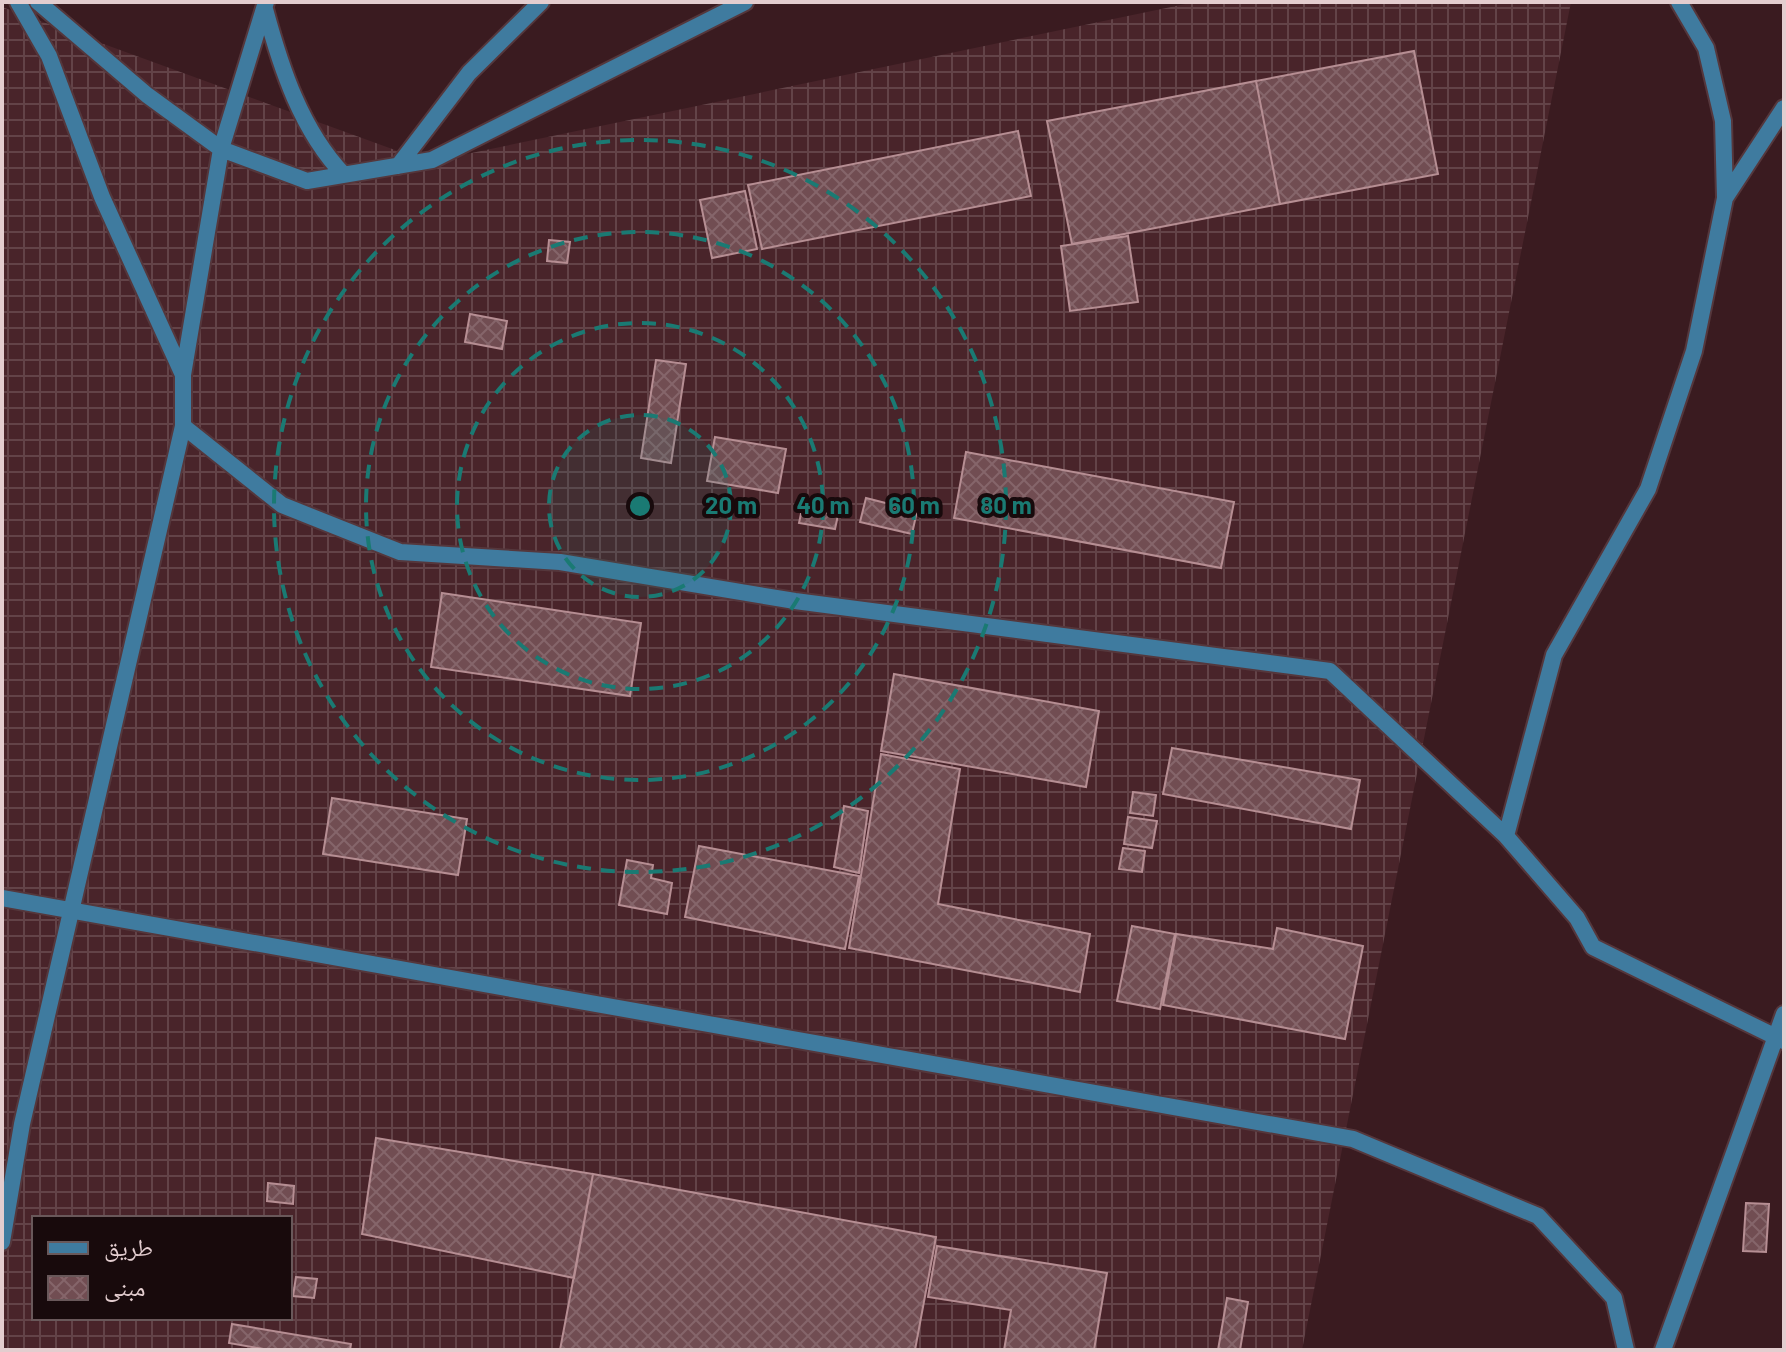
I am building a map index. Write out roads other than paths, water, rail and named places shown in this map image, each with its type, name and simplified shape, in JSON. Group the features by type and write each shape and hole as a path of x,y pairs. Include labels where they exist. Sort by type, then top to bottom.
{"street":[{"path":"18,2 49,56 102,197 183,375"},
{"path":"38,2 147,95 221,149 307,181 432,160 745,2"},
{"path":"398,166 469,73 541,2"},
{"path":"1506,836 1554,655 1648,489 1694,351 1725,198 1723,121 1706,48 1679,2"},
{"path":"2,1242 22,1124 183,426 183,375 221,149 265,4"},
{"path":"265,4 278,56 297,101 322,151 344,175"},
{"path":"1725,198 1784,108"},
{"path":"183,426 282,505 400,552 560,562 795,601 1330,671 1506,836 1577,918 1593,947 1780,1040"},
{"path":"2,898 1353,1139 1538,1216 1614,1298 1626,1350"},
{"path":"1663,1350 1780,1040 1784,1014"}]}
